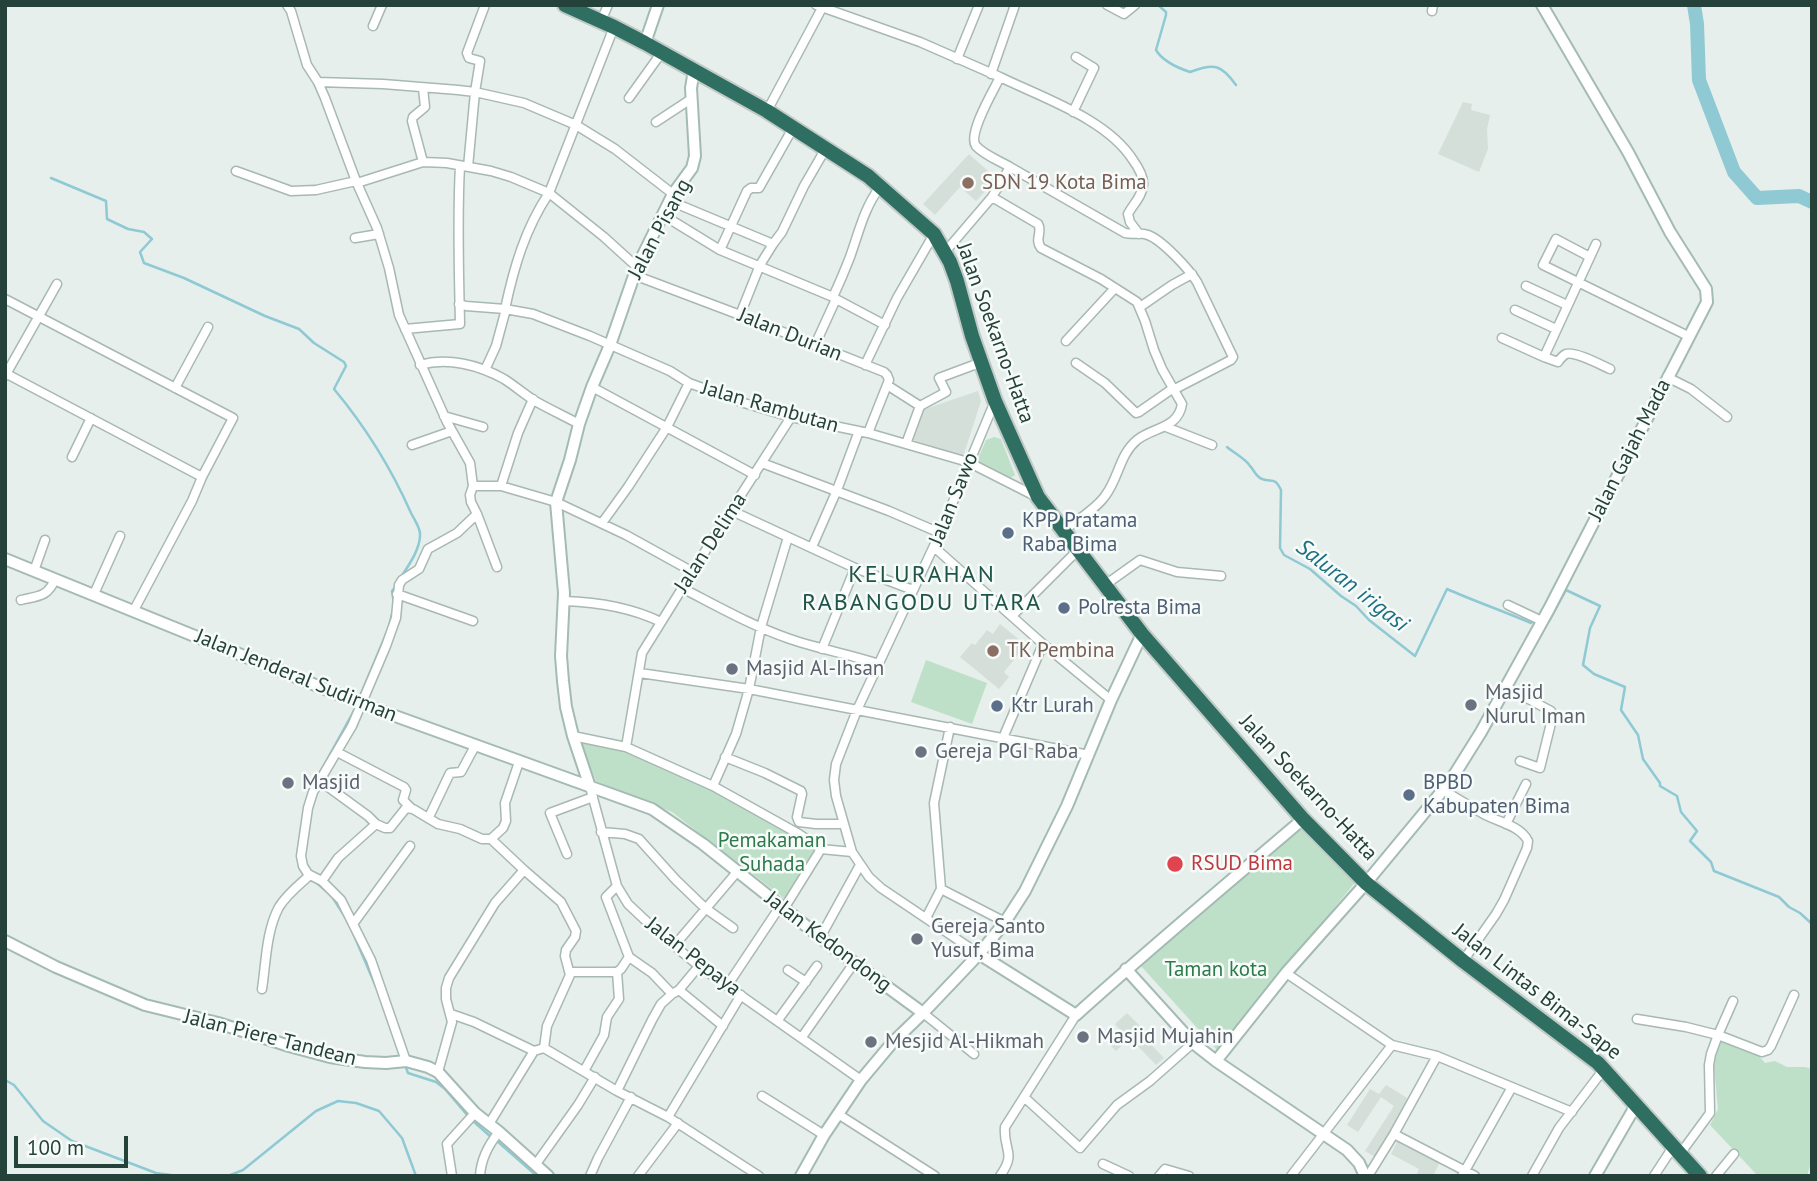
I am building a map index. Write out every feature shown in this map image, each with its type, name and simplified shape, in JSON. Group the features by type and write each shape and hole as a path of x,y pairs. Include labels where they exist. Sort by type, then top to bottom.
{"highway":[{"name":"Jalan Soekarno-Hatta","path":"565,5 645,43 767,111 868,176 934,234 957,281 995,401 1038,497 1142,634 1303,819 1366,883"},
{"name":"Jalan Lintas Bima-Sape","path":"1366,883 1463,961 1598,1063 1700,1176"}],"street":[{"path":"287,5 307,65 332,114 379,234 389,268 393,295 405,329 444,416 470,463 473,486 471,502 497,568"},
{"path":"373,26 382,5"},
{"path":"405,329 460,324 458,199 480,61 469,58 467,53 485,5"},
{"path":"485,370 495,346 520,250 549,193 576,125 608,24 608,5"},
{"path":"645,43 658,5"},
{"path":"957,59 979,5"},
{"path":"1015,5 995,76 973,136 976,145 1125,233 1146,234 1155,239 1192,274 1233,355 1232,359 1172,389 1136,413 1105,383 1076,363"},
{"path":"1109,6 1124,13 1135,5"},
{"name":"Jalan Gajah Mada","path":"1216,1061 1286,973 1366,883 1443,790 1481,732 1542,621 1707,302 1706,289 1670,232 1628,152 1542,5"},
{"path":"767,111 823,7 920,42 1073,112 1118,140 1140,172 1143,183 1138,200 1128,214 1130,222 1139,234"},
{"path":"629,97 662,52"},
{"path":"1073,112 1094,68 1076,57"},
{"name":"Jalan Pisang","path":"556,502 579,424 635,271 671,197 694,165 691,88 694,70"},
{"path":"318,82 475,92 524,103 576,125 615,149 671,197 772,244"},
{"path":"423,88 425,107 412,121 423,162"},
{"path":"656,122 691,99"},
{"path":"720,250 747,191 760,188 793,128"},
{"path":"740,315 760,265 782,233 826,148"},
{"path":"236,171 291,191 316,190 357,182 423,162 447,163 511,177 549,193 604,237 635,271"},
{"path":"945,252 992,197 1010,167"},
{"path":"815,345 870,201 880,187"},
{"path":"992,197 1038,224 1041,229 1038,241 1041,248 1115,288 1140,307 1154,350 1182,406 1172,423 1136,440 1122,457 1107,495 1063,531"},
{"path":"663,215 720,250 834,298 885,325"},
{"path":"355,238 379,234"},
{"path":"864,365 897,298 934,234"},
{"path":"1590,257 1556,239 1543,265 1688,335"},
{"path":"1544,357 1596,244"},
{"name":"Jalan Durian","path":"635,271 886,374 887,384"},
{"path":"1140,307 1192,274"},
{"path":"57,284 6,374 202,477"},
{"path":"1526,286 1567,305"},
{"path":"1066,341 1115,288"},
{"path":"5,299 233,418 134,610"},
{"name":"Jalan Rambutan","path":"460,304 533,314 670,371 689,383 744,403 792,417 863,432 968,462 1038,497"},
{"path":"1515,310 1556,329"},
{"path":"175,388 208,327"},
{"path":"1502,338 1558,362 1562,356 1574,354 1611,369"},
{"path":"420,365 444,362 485,370 504,379 533,400 579,424"},
{"path":"906,444 920,405 946,392 939,378 982,362"},
{"path":"1667,377 1691,389 1727,417"},
{"path":"602,523 667,427 689,383"},
{"path":"812,547 887,384 920,405"},
{"path":"592,387 755,475"},
{"path":"501,486 518,433 533,400"},
{"name":"Jalan Sawo","path":"979,954 881,888 869,877 852,852 834,780 836,764 857,710 934,547 995,401"},
{"path":"444,416 483,427"},
{"name":"Jalan Delima","path":"626,747 642,653 792,417"},
{"path":"72,457 91,418"},
{"path":"1166,427 1212,445"},
{"path":"412,445 452,431"},
{"path":"762,463 888,510 940,533"},
{"path":"473,486 501,486 556,502 602,523 693,572"},
{"path":"556,502 564,601 561,656 566,707 591,792 550,813 567,853"},
{"path":"732,511 855,568 913,590"},
{"path":"402,1062 371,960 341,900 322,881 305,870 301,856 313,792 362,704 396,618 399,585 419,569 428,549 457,533 477,514"},
{"path":"94,594 120,536"},
{"path":"713,786 736,734 749,689 761,628 788,537"},
{"path":"34,570 45,540"},
{"path":"934,547 1043,644 1111,700"},
{"path":"1012,616 1078,550"},
{"name":"Jalan Jenderal Sudirman","path":"5,559 134,610 215,646 591,792"},
{"path":"1105,586 1140,560 1177,572 1221,576"},
{"path":"822,649 855,568"},
{"path":"21,600 46,593 55,579"},
{"path":"682,588 761,628 822,649 879,664"},
{"path":"397,594 473,621"},
{"path":"564,601 619,607 648,615 661,622"},
{"path":"1508,605 1542,621"},
{"path":"803,1175 824,1135 860,1080 892,1043 979,954 1005,922 1025,891 1067,806 1142,634"},
{"path":"1003,738 1043,644"},
{"path":"640,673 749,689 1089,755"},
{"path":"1507,687 1551,711 1552,719 1540,768 1520,761"},
{"path":"926,918 941,889 934,803 950,727"},
{"path":"573,736 626,747 713,786 821,849 852,852"},
{"path":"429,817 450,773 461,772 475,746"},
{"path":"337,752 404,787 406,790 403,800 438,824 460,829 482,839 491,839 503,828 506,821 505,803 519,762"},
{"path":"725,757 801,791 797,817 799,822 843,824"},
{"path":"320,781 385,828 394,825 404,809 410,807"},
{"path":"1506,824 1527,785"},
{"path":"1443,790 1525,835 1528,844 1500,907 1463,961"},
{"name":"Jalan Pepaya","path":"591,792 617,886 628,904 699,966 860,1080"},
{"name":"Jalan Kedondong","path":"591,792 652,808 704,844 854,963 923,1013"},
{"path":"1000,1176 1009,1161 1005,1127 1076,1015 1126,969 1303,819"},
{"path":"322,881 338,858 376,824"},
{"path":"601,832 625,834 639,839 705,908 733,928"},
{"path":"491,839 561,902 575,927 576,935 565,956 570,972 547,1026 544,1048"},
{"path":"353,924 410,846"},
{"path":"727,985 821,849"},
{"path":"821,936 860,865"},
{"path":"438,1072 452,1022 446,999 449,978 495,903 524,870"},
{"path":"674,946 737,872"},
{"path":"262,989 271,926 276,913 289,894 310,874"},
{"path":"617,886 606,897 629,957 723,1026"},
{"path":"941,889 1005,922"},
{"name":"Jalan Piere Tandean","path":"5,941 56,967 145,1005 218,1023 330,1057 365,1062 402,1062 428,1067 438,1072 475,1113 548,1176"},
{"path":"979,954 1076,1015"},
{"path":"570,972 617,972 629,957"},
{"path":"802,1037 854,963"},
{"path":"617,1091 661,1004 676,992 699,966"},
{"path":"778,1020 817,966"},
{"path":"1126,969 1193,1043 1347,1150 1366,1176 1394,1134 1437,1056"},
{"path":"789,970 806,982"},
{"path":"584,1070 604,1035 607,1017 619,999 617,972"},
{"path":"1286,973 1392,1045 1437,1056 1572,1112"},
{"path":"668,1116 741,995"},
{"path":"1637,1019 1718,1035 1762,1052 1772,1046 1794,995"},
{"path":"1654,1176 1710,1113 1711,1054 1733,1001"},
{"path":"923,1013 974,1054"},
{"path":"451,1014 534,1051"},
{"path":"1024,1097 1080,1148 1117,1105 1150,1081 1193,1043"},
{"path":"1291,1176 1392,1045"},
{"path":"489,1124 534,1051 544,1048 617,1091 668,1116 759,1176"},
{"path":"1532,1176 1559,1128 1604,1069"},
{"path":"536,1164 595,1077"},
{"path":"1464,1173 1512,1087"},
{"path":"762,1096 824,1135"},
{"path":"590,1176 631,1097"},
{"path":"1595,1176 1636,1105"},
{"path":"452,1176 447,1144 475,1113"},
{"path":"838,1114 935,1176"},
{"path":"638,1176 678,1123"},
{"path":"480,1176 484,1157 498,1133"},
{"path":"1394,1134 1464,1173 1475,1176"},
{"path":"1716,1176 1734,1154"},
{"path":"1104,1164 1129,1176"},
{"path":"1159,1176 1165,1169 1189,1176"}],"shaded area":[{"path":"1463,102 1472,104 1471,110 1490,115 1487,129 1488,149 1479,172 1438,154"},
{"name":"SDN 19 Kota Bima","path":"969,154 997,179 976,201 960,187 935,215 923,204"},
{"path":"978,391 981,401 963,457 911,439 919,411"},
{"name":"TK Pembina","path":"1000,624 1026,645 1004,672 1009,677 999,689 960,657 972,643 975,645 987,630 993,634"},
{"path":"1127,1013 1140,1026 1137,1030 1164,1058 1156,1065 1130,1038 1116,1051 1108,1043 1121,1031 1115,1024"},
{"path":"1386,1085 1412,1101 1375,1157 1365,1151 1394,1106 1381,1097 1358,1132 1347,1125 1370,1089 1379,1094"},
{"path":"1398,1140 1440,1162 1433,1176 1416,1176 1419,1169 1391,1154"}],"green space":[{"path":"994,437 1001,439 1015,475 1009,479 977,461 986,440"},
{"path":"926,660 987,683 972,724 911,702"},
{"name":"Pemakaman Suhada","path":"580,742 630,751 718,791 818,849 785,899 672,812 596,781"},
{"name":"Taman kota","path":"1299,828 1357,880 1218,1051 1141,966"},
{"path":"1721,1041 1758,1055 1765,1063 1775,1061 1787,1067 1812,1069 1812,1159 1807,1176 1758,1176 1710,1125 1718,1109 1714,1067 1715,1055"}],"waterway":[{"path":"1158,5 1166,12 1156,50 1163,58 1190,72 1216,67 1226,73 1236,85"},
{"path":"1694,5 1699,80 1734,172 1757,198 1799,196 1812,202"},
{"path":"51,178 106,201 107,219 128,229 144,232 152,239 140,252 144,263 299,329 314,343 344,362 346,366 334,389 377,448 418,525 420,539 417,550 401,577"},
{"name":"Saluran irigasi","path":"1227,447 1246,461 1258,477 1275,481 1279,486 1280,548 1284,555 1310,569 1415,656 1447,589 1531,623 1533,621"},
{"path":"394,603 392,591 396,586"},
{"name":"Saluran irigasi","path":"1546,620 1549,621 1566,590 1600,606 1590,628 1583,665 1594,674 1625,687 1621,710 1638,735 1643,759 1660,786 1677,796 1681,812 1697,831 1690,841 1711,862 1714,871 1779,897 1812,924"},
{"path":"358,701 389,627 393,609"},
{"path":"312,787 356,707"},
{"path":"313,880 331,895 347,920"},
{"path":"350,926 376,987"},
{"path":"405,1065 408,1073 436,1082 445,1089 468,1116"},
{"path":"5,1080 14,1085 43,1121 72,1141 156,1173 178,1176"},
{"path":"228,1176 243,1170 316,1111 338,1101 356,1103 379,1111 402,1138 416,1176"},
{"path":"473,1121 491,1137"},
{"path":"497,1141 537,1176"}],"place":[{"name":"SDN 19 Kota Bima","path":"968,183"},
{"name":"KPP Pratama Raba Bima","path":"1008,533"},
{"name":"Polresta Bima","path":"1064,608"},
{"name":"TK Pembina","path":"993,651"},
{"name":"Masjid Al-Ihsan","path":"732,669"},
{"name":"Masjid Nurul Iman","path":"1471,705"},
{"name":"Ktr Lurah","path":"997,706"},
{"name":"Gereja PGI Raba","path":"921,752"},
{"name":"Masjid","path":"288,783"},
{"name":"BPBD Kabupaten Bima","path":"1409,795"},
{"name":"RSUD Bima","path":"1175,864"},
{"name":"Gereja Santo Yusuf, Bima","path":"917,939"},
{"name":"Masjid Mujahin","path":"1083,1037"},
{"name":"Mesjid Al-Hikmah","path":"871,1042"}],"district":[{"name":"KELURAHAN RABANGODU UTARA","path":"922,589"}]}
